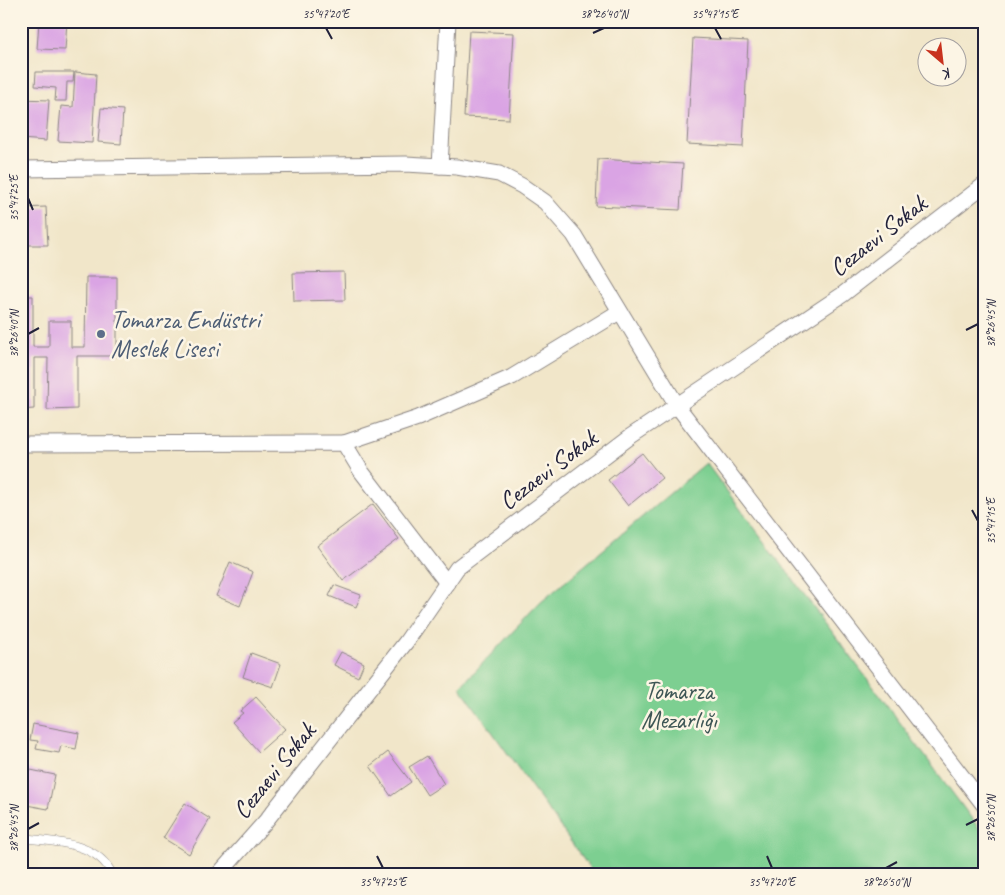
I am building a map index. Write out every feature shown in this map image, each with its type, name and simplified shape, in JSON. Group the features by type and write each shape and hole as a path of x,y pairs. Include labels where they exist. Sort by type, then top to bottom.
{"street":[{"path":"440,166 448,21"},
{"path":"21,169 341,163 440,166 498,174 522,186 546,202 574,235 678,407 984,805"},
{"name":"Cezaevi Sokak","path":"219,874 276,808 406,642 457,568 631,436 678,407 842,295 984,185"},
{"path":"21,444 344,443 418,418 512,377 620,312"},
{"path":"344,443 361,471 447,583"}],"lane":[{"path":"21,838 77,846 102,859 112,874"}],"green space":[{"name":"Tomarza Mezarlığı","path":"706,463 984,835 984,874 594,874 460,687 540,603"}],"building":[{"path":"39,21 67,21 65,50 37,49"},
{"path":"469,31 514,33 509,119 464,117"},
{"path":"693,38 748,41 743,147 687,144"},
{"path":"36,72 74,72 73,82 67,82 66,101 55,101 56,88 35,86"},
{"path":"75,72 96,74 92,143 58,141 61,106 73,107"},
{"path":"21,99 49,100 46,141 21,139"},
{"path":"101,108 123,110 121,144 98,142"},
{"path":"598,159 683,164 680,210 596,206"},
{"path":"46,207 48,245 21,245 21,208"},
{"path":"344,272 345,300 294,301 293,273"},
{"name":"Tomarza Endüstri Meslek Lisesi","path":"86,277 117,277 117,356 77,356 77,409 47,410 48,358 34,358 34,409 21,410 21,296 33,296 33,347 49,347 49,321 71,321 71,347 85,347"},
{"path":"642,453 662,478 628,506 608,480"},
{"path":"373,504 399,539 343,581 317,546"},
{"path":"230,562 253,572 240,606 216,596"},
{"path":"334,585 361,595 356,607 329,596"},
{"path":"341,652 364,663 358,677 334,665"},
{"path":"251,653 281,664 273,687 243,677"},
{"path":"256,697 285,729 259,752 232,722 243,713 240,711"},
{"path":"33,724 79,733 76,749 61,746 59,753 36,749 38,741 30,740"},
{"path":"388,752 411,782 391,796 370,766"},
{"path":"427,756 444,784 427,795 409,767"},
{"path":"21,768 55,775 48,809 21,804"},
{"path":"185,803 210,819 189,854 163,838"}],"place":[{"name":"Tomarza Endüstri Meslek Lisesi","path":"101,334"}]}
